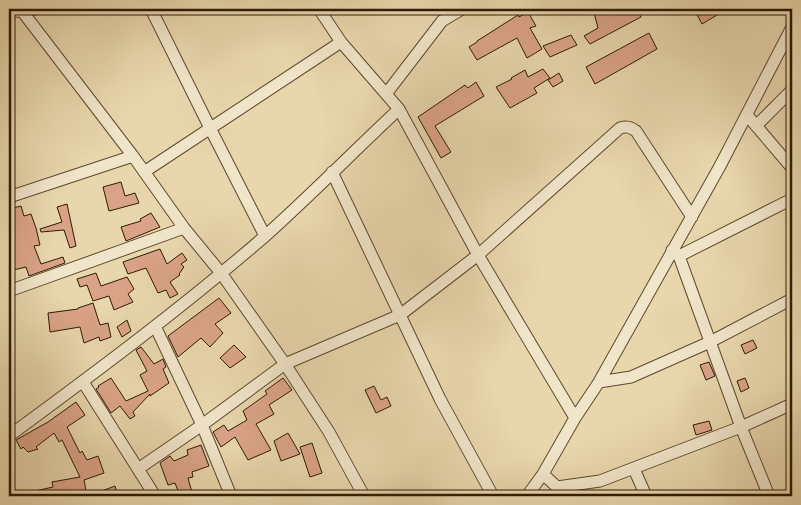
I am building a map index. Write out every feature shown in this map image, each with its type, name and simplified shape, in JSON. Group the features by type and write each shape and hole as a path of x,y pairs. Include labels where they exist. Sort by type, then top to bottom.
{"street":[{"path":"9,12 36,9"},
{"path":"151,9 265,236"},
{"path":"319,9 341,42 399,109 478,255 575,418"},
{"path":"386,94 442,20 462,9"},
{"path":"22,11 133,156 184,228 221,273 285,364 329,432 364,496"},
{"path":"527,496 543,474 675,253 692,216 792,27"},
{"path":"144,172 341,42"},
{"path":"756,126 792,90"},
{"path":"9,436 83,382 221,273 265,236 399,109"},
{"path":"747,115 792,168"},
{"path":"138,469 285,364 400,315 478,255 620,128 625,126 631,127 636,131 692,216"},
{"path":"9,198 133,156"},
{"path":"332,172 440,399 493,496"},
{"path":"675,253 792,199"},
{"path":"9,291 184,228"},
{"path":"675,253 768,496"},
{"path":"599,382 631,377 710,342 792,300"},
{"path":"155,326 202,425 231,496"},
{"path":"83,382 155,496"},
{"path":"543,474 559,492 600,481 741,427 792,404"},
{"path":"634,469 646,496"},
{"path":"9,491 10,496"}],"building":[{"path":"593,9 636,9 641,17 590,44 584,36 598,28"},
{"path":"694,9 727,9 702,24"},
{"path":"528,12 536,26 530,28 542,49 527,58 517,38 477,60 469,47 518,15 519,17"},
{"path":"649,33 657,49 595,84 586,67"},
{"path":"571,35 577,45 550,57 543,46"},
{"path":"543,69 550,78 534,88 537,93 510,108 496,87 525,70 528,77"},
{"path":"559,73 563,81 553,87 548,80"},
{"path":"476,82 484,96 435,126 451,152 441,158 418,117 465,85 468,88"},
{"path":"121,182 125,196 135,193 139,203 109,211 103,187"},
{"path":"67,204 76,246 70,248 64,230 41,232 40,229 62,222 57,207"},
{"path":"21,206 24,216 31,214 36,228 40,245 34,246 41,264 63,257 65,263 29,276 26,267 9,271 9,209"},
{"path":"151,213 160,227 126,241 121,227 141,221 140,219"},
{"path":"160,249 167,264 182,253 187,260 181,264 184,267 180,275 170,282 178,294 170,298 166,290 158,293 146,268 128,274 123,262"},
{"path":"96,273 101,286 127,277 134,289 128,294 133,302 114,310 109,296 93,301 87,285 80,287 77,279"},
{"path":"219,298 231,313 215,324 223,333 210,347 201,338 178,357 168,336"},
{"path":"93,303 100,325 108,323 111,337 100,341 99,337 84,343 80,327 50,332 48,313 78,309"},
{"path":"127,320 131,331 122,337 117,327"},
{"path":"753,340 757,348 745,354 741,345"},
{"path":"234,345 246,357 230,368 220,358"},
{"path":"141,347 154,364 163,359 166,367 163,369 169,383 150,396 150,394 133,412 135,416 130,419 120,406 111,413 96,389 111,378 126,401 148,391 140,375 147,371 136,350"},
{"path":"709,362 715,376 706,380 700,365"},
{"path":"283,378 292,390 269,405 274,414 256,424 271,450 248,460 235,437 221,447 213,432 224,425 228,431 247,420 243,411 267,394 265,391"},
{"path":"745,378 749,388 741,392 737,381"},
{"path":"374,386 381,400 387,397 391,406 376,413 365,390"},
{"path":"76,402 85,415 67,427 80,453 82,451 87,460 98,456 104,473 84,480 87,496 27,496 26,493 53,487 52,482 80,477 62,440 59,442 54,433 36,447 38,449 28,452 23,447 21,449 16,440 48,422"},
{"path":"709,421 712,430 696,435 693,425"},
{"path":"288,433 300,454 281,461 274,441"},
{"path":"312,443 322,473 310,477 300,447"},
{"path":"201,445 209,466 192,472 193,477 188,478 193,496 180,496 175,483 168,485 160,463 170,456 174,461 188,455 187,450"},
{"path":"115,486 118,496 91,496 91,495"}]}
